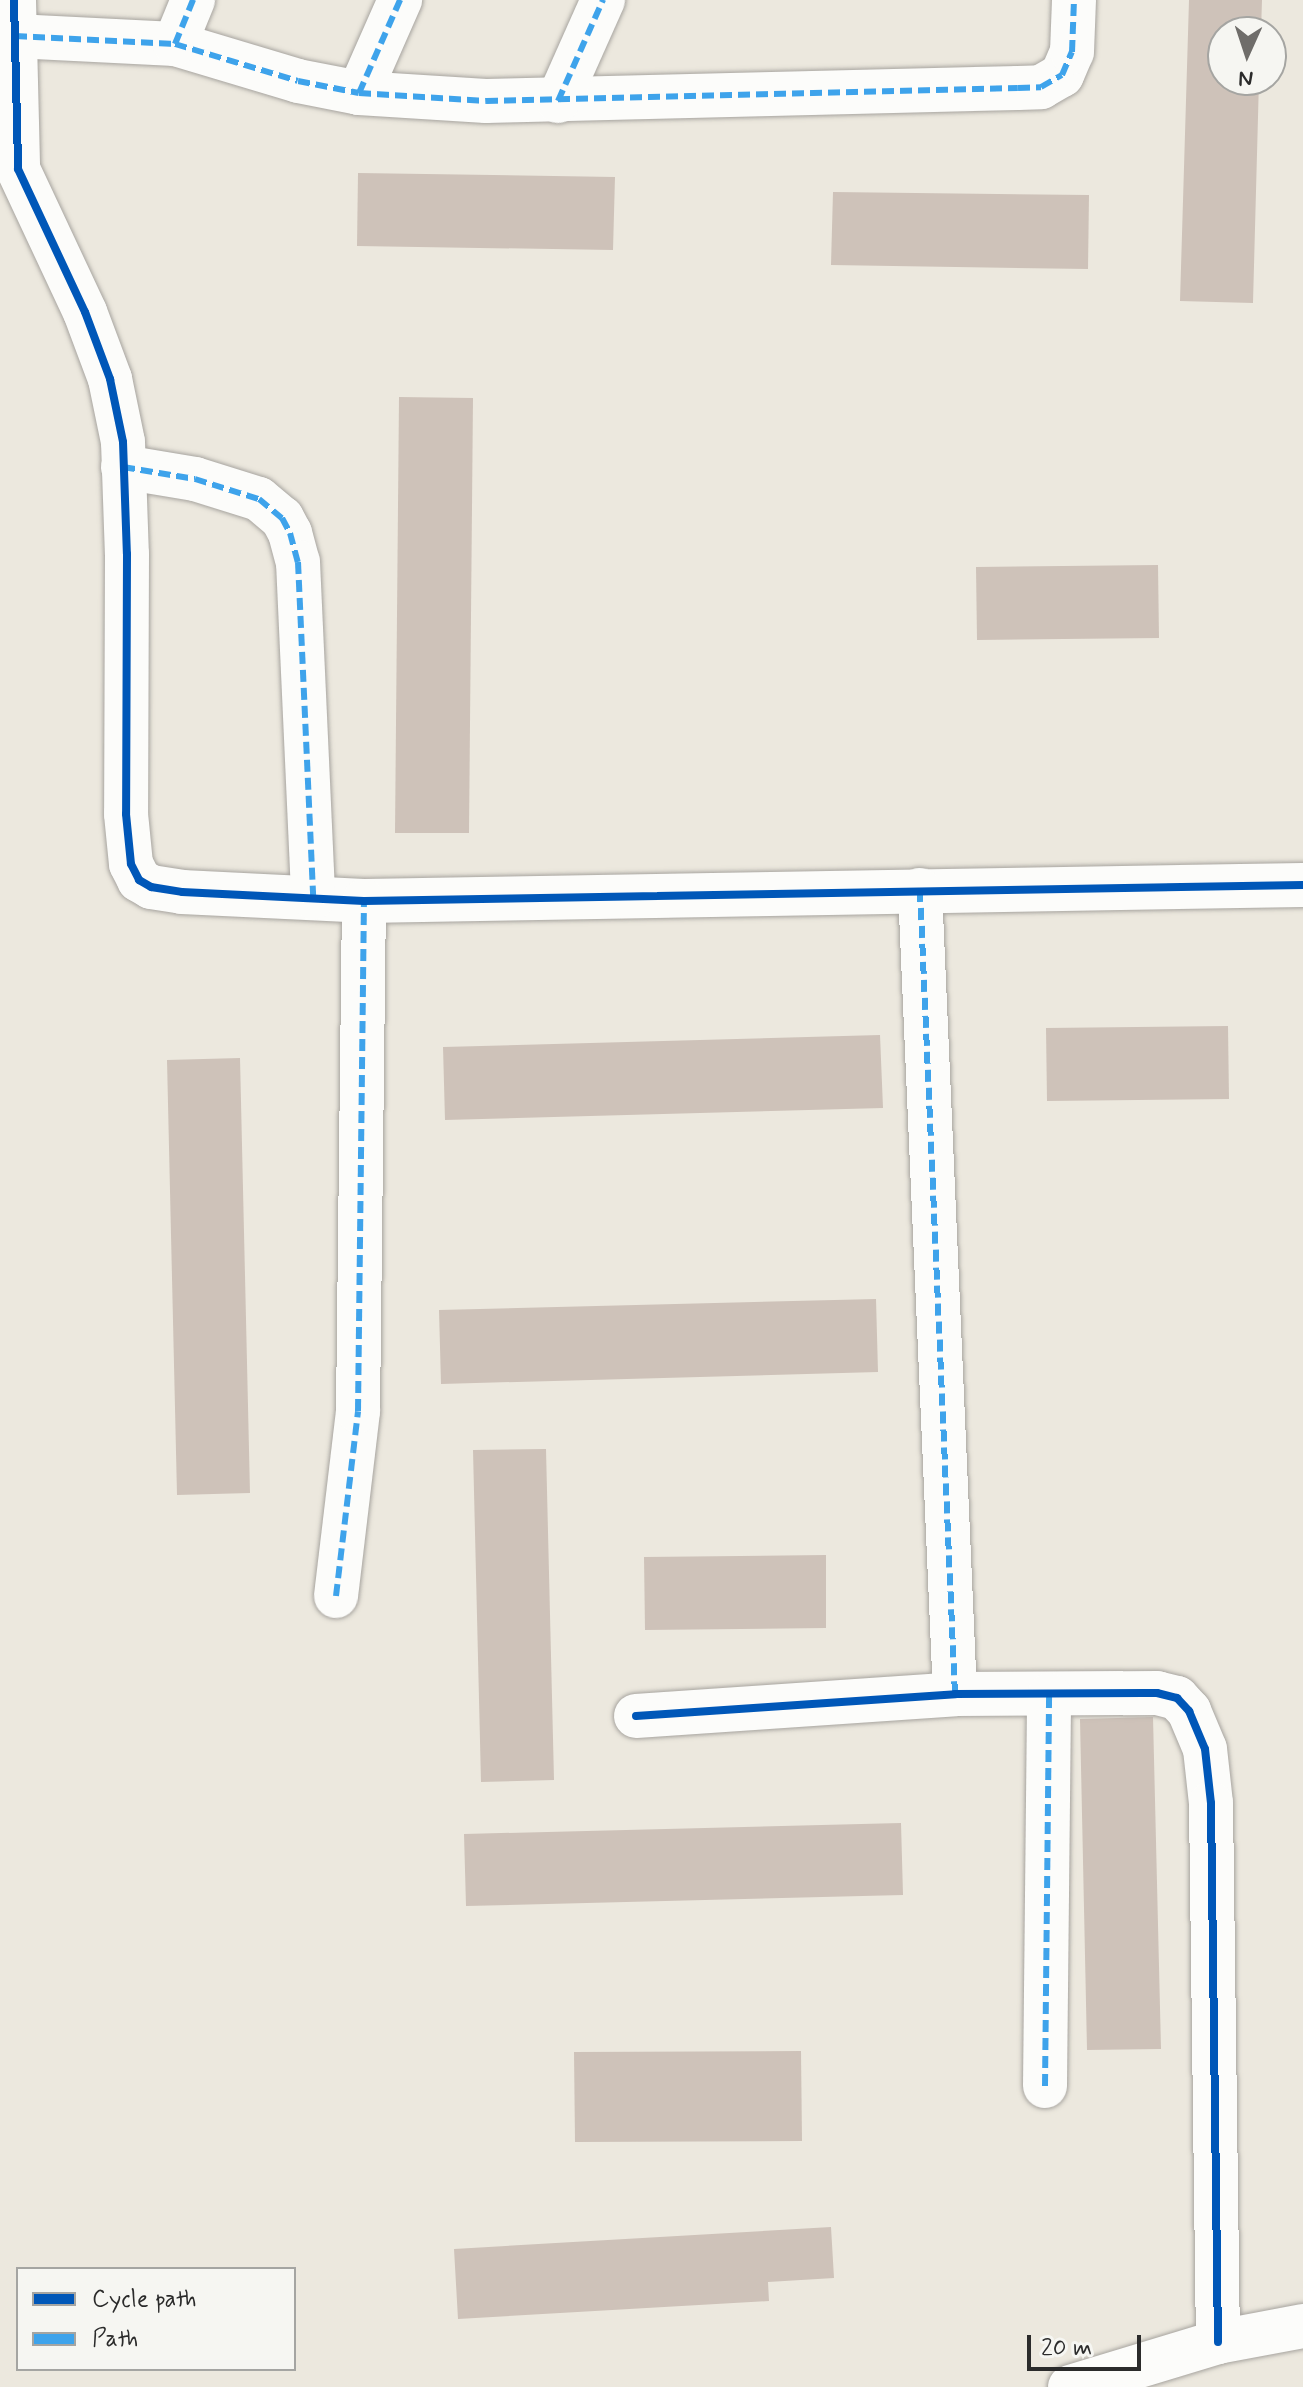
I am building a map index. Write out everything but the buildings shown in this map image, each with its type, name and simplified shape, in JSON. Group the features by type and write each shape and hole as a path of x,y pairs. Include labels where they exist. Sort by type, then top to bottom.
{"street":[{"path":"175,44 193,0"},
{"path":"359,93 400,0"},
{"path":"558,101 603,0"},
{"path":"1074,0 1072,52 1062,75 1041,87 739,92 558,101 359,93 298,81 175,44 15,18 9,169 85,312 110,379 123,442 127,554 126,814 131,864 139,880 151,887 364,901 1303,885"},
{"path":"123,467 195,479 259,499 282,518 290,533 298,562 313,898"},
{"path":"920,890 955,1694"},
{"path":"336,1596 358,1411 364,901"},
{"path":"636,1716 955,1694 1157,1693 1177,1698 1189,1711 1205,1749 1211,1803 1218,2342"},
{"path":"1045,2086 1049,1695"},
{"path":"1070,2387 1218,2342 1303,2326"}],"marked path":[{"path":"175,44 193,0"},
{"path":"359,93 400,0"},
{"path":"558,101 603,0"},
{"path":"15,36 175,44 298,81 359,93 486,101 1018,88 1041,87 1062,75 1072,52 1074,0"},
{"path":"123,467 195,479 259,499 282,518 290,533 298,562 313,898"},
{"path":"920,890 955,1694"},
{"path":"336,1596 358,1411 364,901"},
{"path":"1045,2086 1049,1695"}],"cycle path":[{"path":"14,0 18,169 85,312 110,379 123,442 127,554 126,814 131,864 139,880 151,887 182,892 364,901 1303,885"},
{"path":"636,1716 955,1694 1157,1693 1177,1698 1189,1711 1205,1749 1211,1803 1218,2342"}]}
